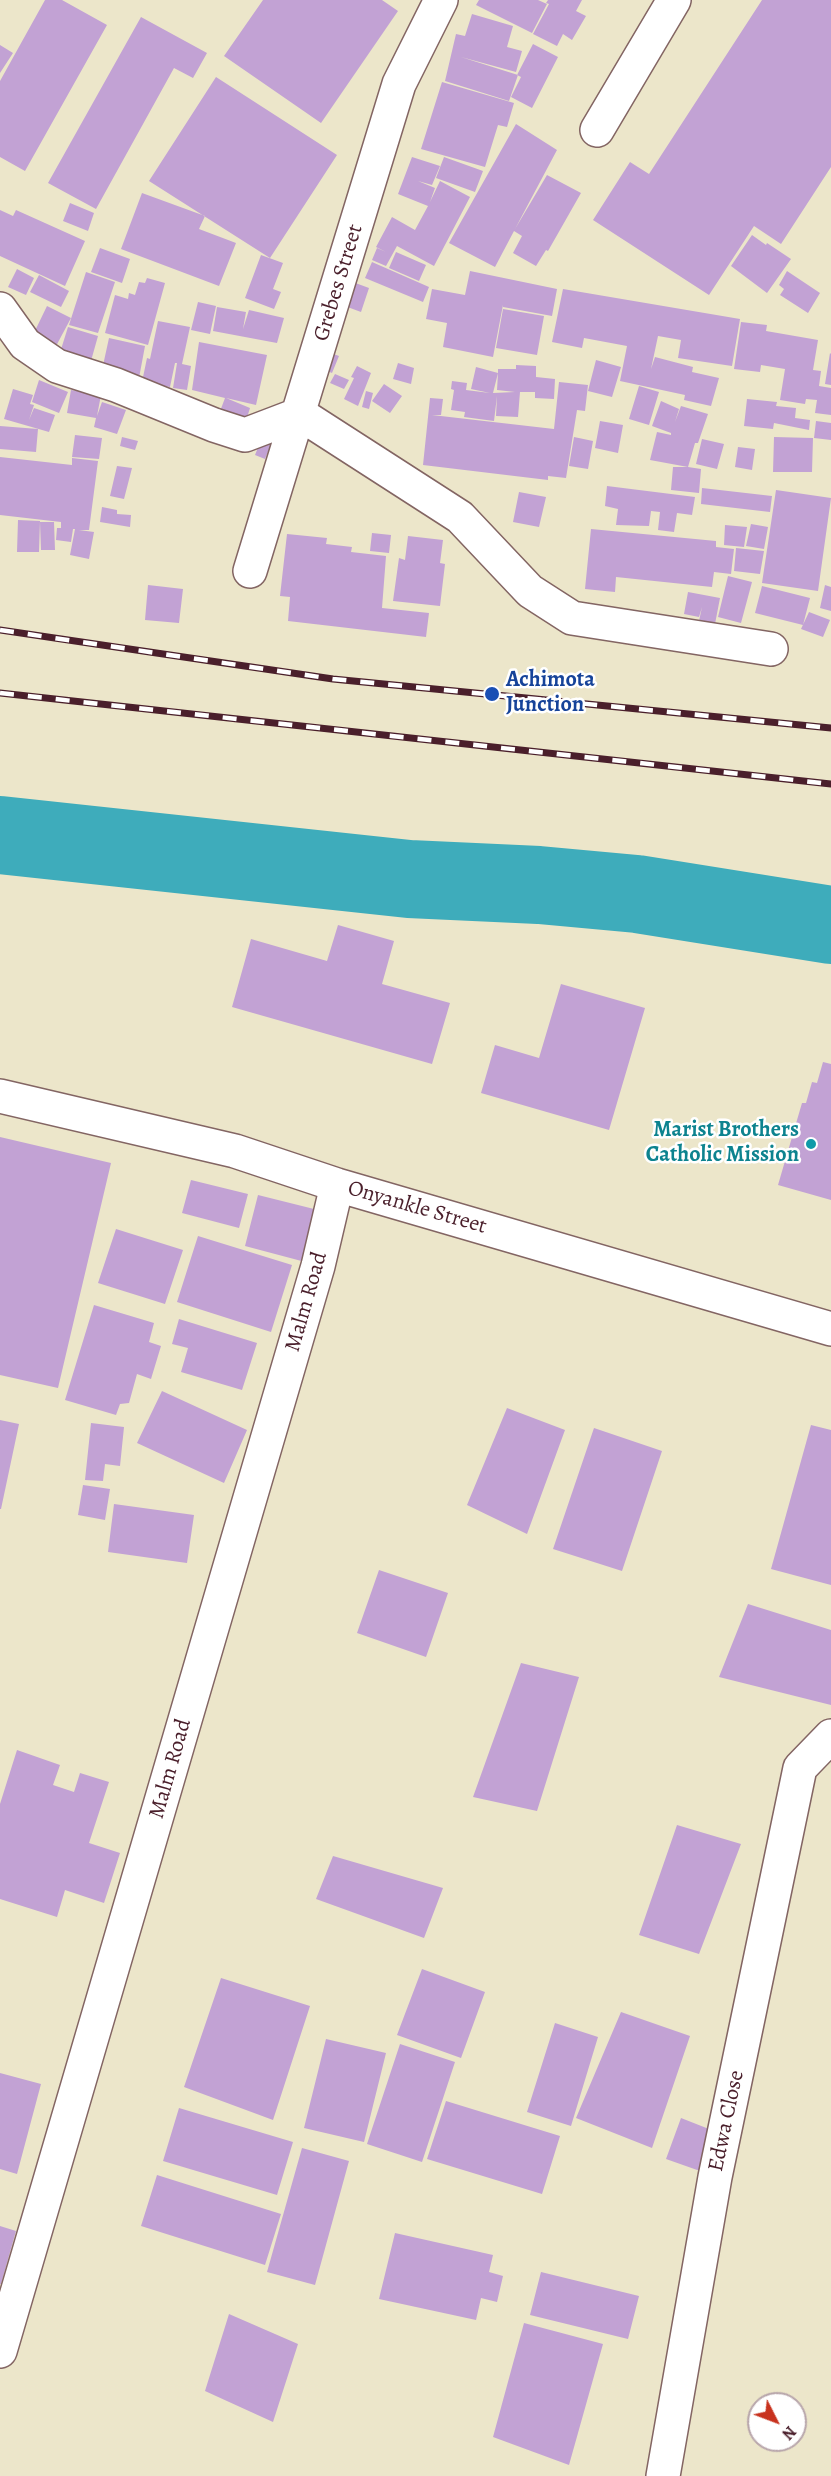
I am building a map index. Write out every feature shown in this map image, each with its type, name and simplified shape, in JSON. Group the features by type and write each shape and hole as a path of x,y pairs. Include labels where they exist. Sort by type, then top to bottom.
{"street":[{"name":"Grebes Street","path":"250,571 300,414 399,84 441,0"},
{"path":"597,130 674,0"},
{"path":"0,309 25,344 57,366 116,385 214,425 245,435 300,414 460,517 530,591 572,618 771,649"},
{"name":"Onyankle Street","path":"0,1096 235,1151 338,1185 831,1329"},
{"name":"Malm Road","path":"0,2351 318,1266 338,1185"},
{"name":"Edwa Close","path":"663,2476 715,2177 800,1768 831,1736"}],"building":[{"path":"45,0 62,0 107,25 25,171 0,157 0,81"},
{"path":"263,0 382,0 398,11 321,123 224,56"},
{"path":"479,0 538,0 547,4 532,33 476,5"},
{"path":"548,0 582,0 576,11 586,16 572,40 563,34 557,46 533,34 549,4 546,3"},
{"path":"762,0 831,0 831,167 781,244 754,226 709,295 593,220 630,162 649,174"},
{"path":"472,14 513,26 507,47 522,51 516,72 461,57 518,75 509,101 445,81 456,34 465,36"},
{"path":"141,17 207,53 193,78 174,68 96,209 48,183"},
{"path":"533,44 558,57 532,108 511,97 521,77 517,75"},
{"path":"0,45 13,53 0,73"},
{"path":"216,77 337,155 270,258 149,181"},
{"path":"442,82 514,103 507,127 498,125 485,167 421,149"},
{"path":"516,124 557,150 515,229 547,175 581,193 548,251 546,250 536,266 513,253 522,236 514,231 495,267 449,243"},
{"path":"412,157 440,166 432,185 418,181 435,188 430,202 440,181 470,197 434,266 397,246 386,266 372,260 377,248 386,252 376,247 392,217 415,230 428,206 398,194"},
{"path":"444,157 483,171 475,192 436,178"},
{"path":"142,193 205,216 199,229 236,243 219,286 121,249"},
{"path":"70,203 94,213 88,231 63,221"},
{"path":"0,210 13,216 16,210 85,241 65,286 0,256"},
{"path":"752,235 791,259 767,293 731,266"},
{"path":"100,248 130,259 122,283 91,272"},
{"path":"396,252 426,265 419,281 389,268"},
{"path":"261,255 283,263 273,289 281,292 274,309 245,298"},
{"path":"372,262 429,287 423,302 365,278"},
{"path":"17,269 34,278 26,295 8,287"},
{"path":"470,271 557,289 552,316 503,307 503,305 493,357 443,347 447,323 426,319 432,289 465,295"},
{"path":"787,271 820,293 808,313 780,295 784,289 779,285"},
{"path":"86,272 115,282 98,333 69,325"},
{"path":"39,275 69,291 61,307 30,292"},
{"path":"147,278 165,283 148,345 105,333 115,295 128,299 129,293 135,295 139,282 145,283"},
{"path":"350,281 369,288 361,312 342,305"},
{"path":"563,289 740,319 732,366 678,358 681,340 658,336 651,369 655,357 693,367 692,372 719,378 711,406 684,400 685,395 620,381 627,346 584,338 582,348 552,342"},
{"path":"198,302 216,306 210,334 191,330"},
{"path":"47,306 71,318 55,348 32,337"},
{"path":"217,307 246,312 243,329 249,310 284,318 277,343 213,331"},
{"path":"503,309 544,316 537,355 496,348"},
{"path":"158,321 190,327 182,364 191,366 187,390 173,388 177,363 175,363 170,387 142,382 147,358 150,359"},
{"path":"741,322 767,325 766,331 818,340 813,370 821,371 819,386 831,388 831,415 815,413 817,400 806,399 805,404 780,400 785,369 761,365 760,372 734,369"},
{"path":"68,327 98,336 89,368 58,359"},
{"path":"109,338 145,346 139,378 102,370"},
{"path":"199,342 267,355 256,405 226,398 250,408 245,424 219,414 225,398 192,390"},
{"path":"323,350 339,356 332,373 316,366"},
{"path":"831,354 831,385 825,384"},
{"path":"596,360 621,367 612,397 588,391"},
{"path":"398,363 414,368 411,384 393,379"},
{"path":"516,365 536,366 536,377 555,379 554,399 535,398 535,392 520,392 518,417 496,416 497,396 494,421 464,417 465,412 451,410 454,390 451,389 452,381 467,383 466,390 490,393 471,389 476,367 498,373 498,369 516,369","holes":["498,373 497,390 515,392 493,393"]},
{"path":"357,366 371,373 358,406 344,399"},
{"path":"335,374 349,380 344,389 330,383"},
{"path":"39,380 68,392 59,413 32,402"},
{"path":"559,382 588,385 585,411 577,410 566,478 548,476 548,480 423,465 430,398 443,399 441,415 432,415 554,429"},
{"path":"384,384 402,396 390,413 372,401"},
{"path":"639,386 659,392 649,425 629,419"},
{"path":"13,389 33,395 30,404 34,405 29,420 34,408 55,415 49,432 4,419"},
{"path":"71,390 101,395 97,416 102,402 126,410 117,434 94,427 96,418 67,413"},
{"path":"366,391 373,393 369,409 362,407"},
{"path":"747,399 777,402 776,406 796,408 795,418 810,420 809,430 774,423 773,429 744,426"},
{"path":"661,401 679,409 675,422 681,406 708,414 698,443 695,443 688,467 650,460 657,432 671,435 671,433 652,426"},
{"path":"600,421 623,425 618,453 595,448"},
{"path":"816,421 831,423 831,440 814,438"},
{"path":"0,426 38,429 36,452 0,449"},
{"path":"75,435 102,438 99,459 72,457"},
{"path":"122,437 138,441 135,450 120,446"},
{"path":"574,437 593,441 588,469 569,466"},
{"path":"774,437 813,438 812,472 773,472"},
{"path":"702,439 724,444 717,469 696,464"},
{"path":"261,440 271,444 265,459 255,455"},
{"path":"738,447 755,449 752,470 735,467"},
{"path":"0,457 72,465 72,458 98,461 89,530 79,530 94,532 89,559 70,555 75,529 73,529 71,542 56,540 57,528 61,528 61,522 0,515"},
{"path":"117,466 132,468 124,499 110,496"},
{"path":"673,467 701,469 699,493 671,490"},
{"path":"607,486 695,497 692,515 677,513 674,532 658,530 660,512 651,511 649,526 616,525 618,509 605,506"},
{"path":"702,488 772,496 770,512 701,504"},
{"path":"776,490 831,498 818,591 762,583"},
{"path":"519,492 546,497 539,527 513,522"},
{"path":"102,507 117,510 117,514 131,515 130,527 100,522"},
{"path":"18,520 40,521 39,552 17,552"},
{"path":"40,522 54,522 55,550 41,550"},
{"path":"751,524 768,527 764,549 746,546"},
{"path":"725,525 747,527 744,547 724,545"},
{"path":"591,529 716,541 716,547 734,549 731,574 714,572 712,587 616,577 615,592 585,589"},
{"path":"372,533 391,535 389,553 370,551"},
{"path":"287,534 327,538 326,544 352,547 351,552 386,556 382,608 429,613 426,637 288,621 290,597 280,596"},
{"path":"408,536 443,540 440,563 445,564 440,606 393,601 399,558 405,560"},
{"path":"736,548 764,551 760,574 734,571"},
{"path":"728,576 752,582 741,623 718,617"},
{"path":"148,585 183,589 179,623 145,620"},
{"path":"825,585 831,587 831,611 820,608"},
{"path":"762,586 810,598 803,625 755,613"},
{"path":"688,592 720,598 715,624 699,621 702,607 699,617 684,614"},
{"path":"809,612 830,620 823,637 801,629"},
{"path":"338,925 394,941 382,984 450,1003 432,1064 232,1007 251,939 327,961"},
{"path":"561,984 645,1008 609,1130 481,1093 495,1045 539,1058"},
{"name":"Marist Brothers Catholic Mission","path":"823,1062 831,1064 831,1200 778,1185 802,1103 806,1103 812,1082 817,1083"},
{"path":"0,1137 111,1163 58,1388 0,1375"},
{"path":"191,1180 248,1194 239,1228 182,1213"},
{"path":"258,1195 322,1211 309,1263 245,1246"},
{"path":"116,1229 183,1250 165,1304 98,1283"},
{"path":"198,1236 292,1265 271,1332 177,1302"},
{"path":"94,1305 154,1323 149,1342 161,1346 151,1379 137,1374 129,1403 120,1404 116,1415 65,1400"},
{"path":"179,1319 257,1343 242,1390 181,1372 188,1348 172,1344"},
{"path":"162,1391 247,1430 224,1483 137,1443"},
{"path":"507,1408 565,1430 527,1534 467,1505"},
{"path":"0,1420 19,1424 1,1509 0,1509"},
{"path":"91,1423 124,1427 120,1466 105,1464 103,1481 85,1480"},
{"path":"811,1425 831,1430 831,1585 771,1569"},
{"path":"594,1428 662,1451 622,1571 553,1549"},
{"path":"83,1485 110,1489 105,1520 78,1515"},
{"path":"114,1504 194,1515 187,1563 108,1552"},
{"path":"379,1570 448,1593 426,1657 357,1633"},
{"path":"748,1604 831,1630 831,1705 719,1677"},
{"path":"521,1663 579,1677 537,1811 473,1797"},
{"path":"17,1750 60,1765 53,1785 74,1792 80,1773 109,1782 89,1843 120,1853 104,1903 65,1890 57,1917 0,1899 0,1804"},
{"path":"677,1825 741,1844 699,1954 639,1935"},
{"path":"333,1856 443,1888 424,1938 316,1899"},
{"path":"422,1969 485,1992 461,2058 397,2035"},
{"path":"221,1978 310,2006 273,2120 184,2087"},
{"path":"621,2012 690,2036 652,2148 576,2118"},
{"path":"555,2023 598,2037 571,2126 527,2112"},
{"path":"326,2039 386,2053 364,2142 304,2128"},
{"path":"400,2044 455,2062 422,2162 367,2144"},
{"path":"0,2073 41,2084 17,2174 0,2169"},
{"path":"446,2101 560,2136 542,2194 427,2159"},
{"path":"179,2108 293,2142 277,2195 163,2161"},
{"path":"681,2118 714,2131 700,2171 666,2159"},
{"path":"302,2148 349,2161 315,2285 267,2272"},
{"path":"157,2175 281,2214 265,2265 141,2226"},
{"path":"0,2226 16,2231 1,2284 0,2284"},
{"path":"395,2233 493,2255 489,2272 503,2276 497,2302 481,2298 476,2320 379,2299"},
{"path":"541,2272 639,2296 628,2339 530,2315"},
{"path":"229,2314 298,2344 273,2422 205,2391"},
{"path":"524,2323 603,2344 569,2465 493,2437"}],"waterway":[{"path":"0,835 409,879 539,885 637,894 831,925"}],"railway":[{"path":"0,630 333,679 831,728"},
{"path":"0,693 831,784"}],"place":[{"name":"Achimota Junction","path":"492,694"},
{"name":"Marist Brothers Catholic Mission","path":"811,1144"}]}
